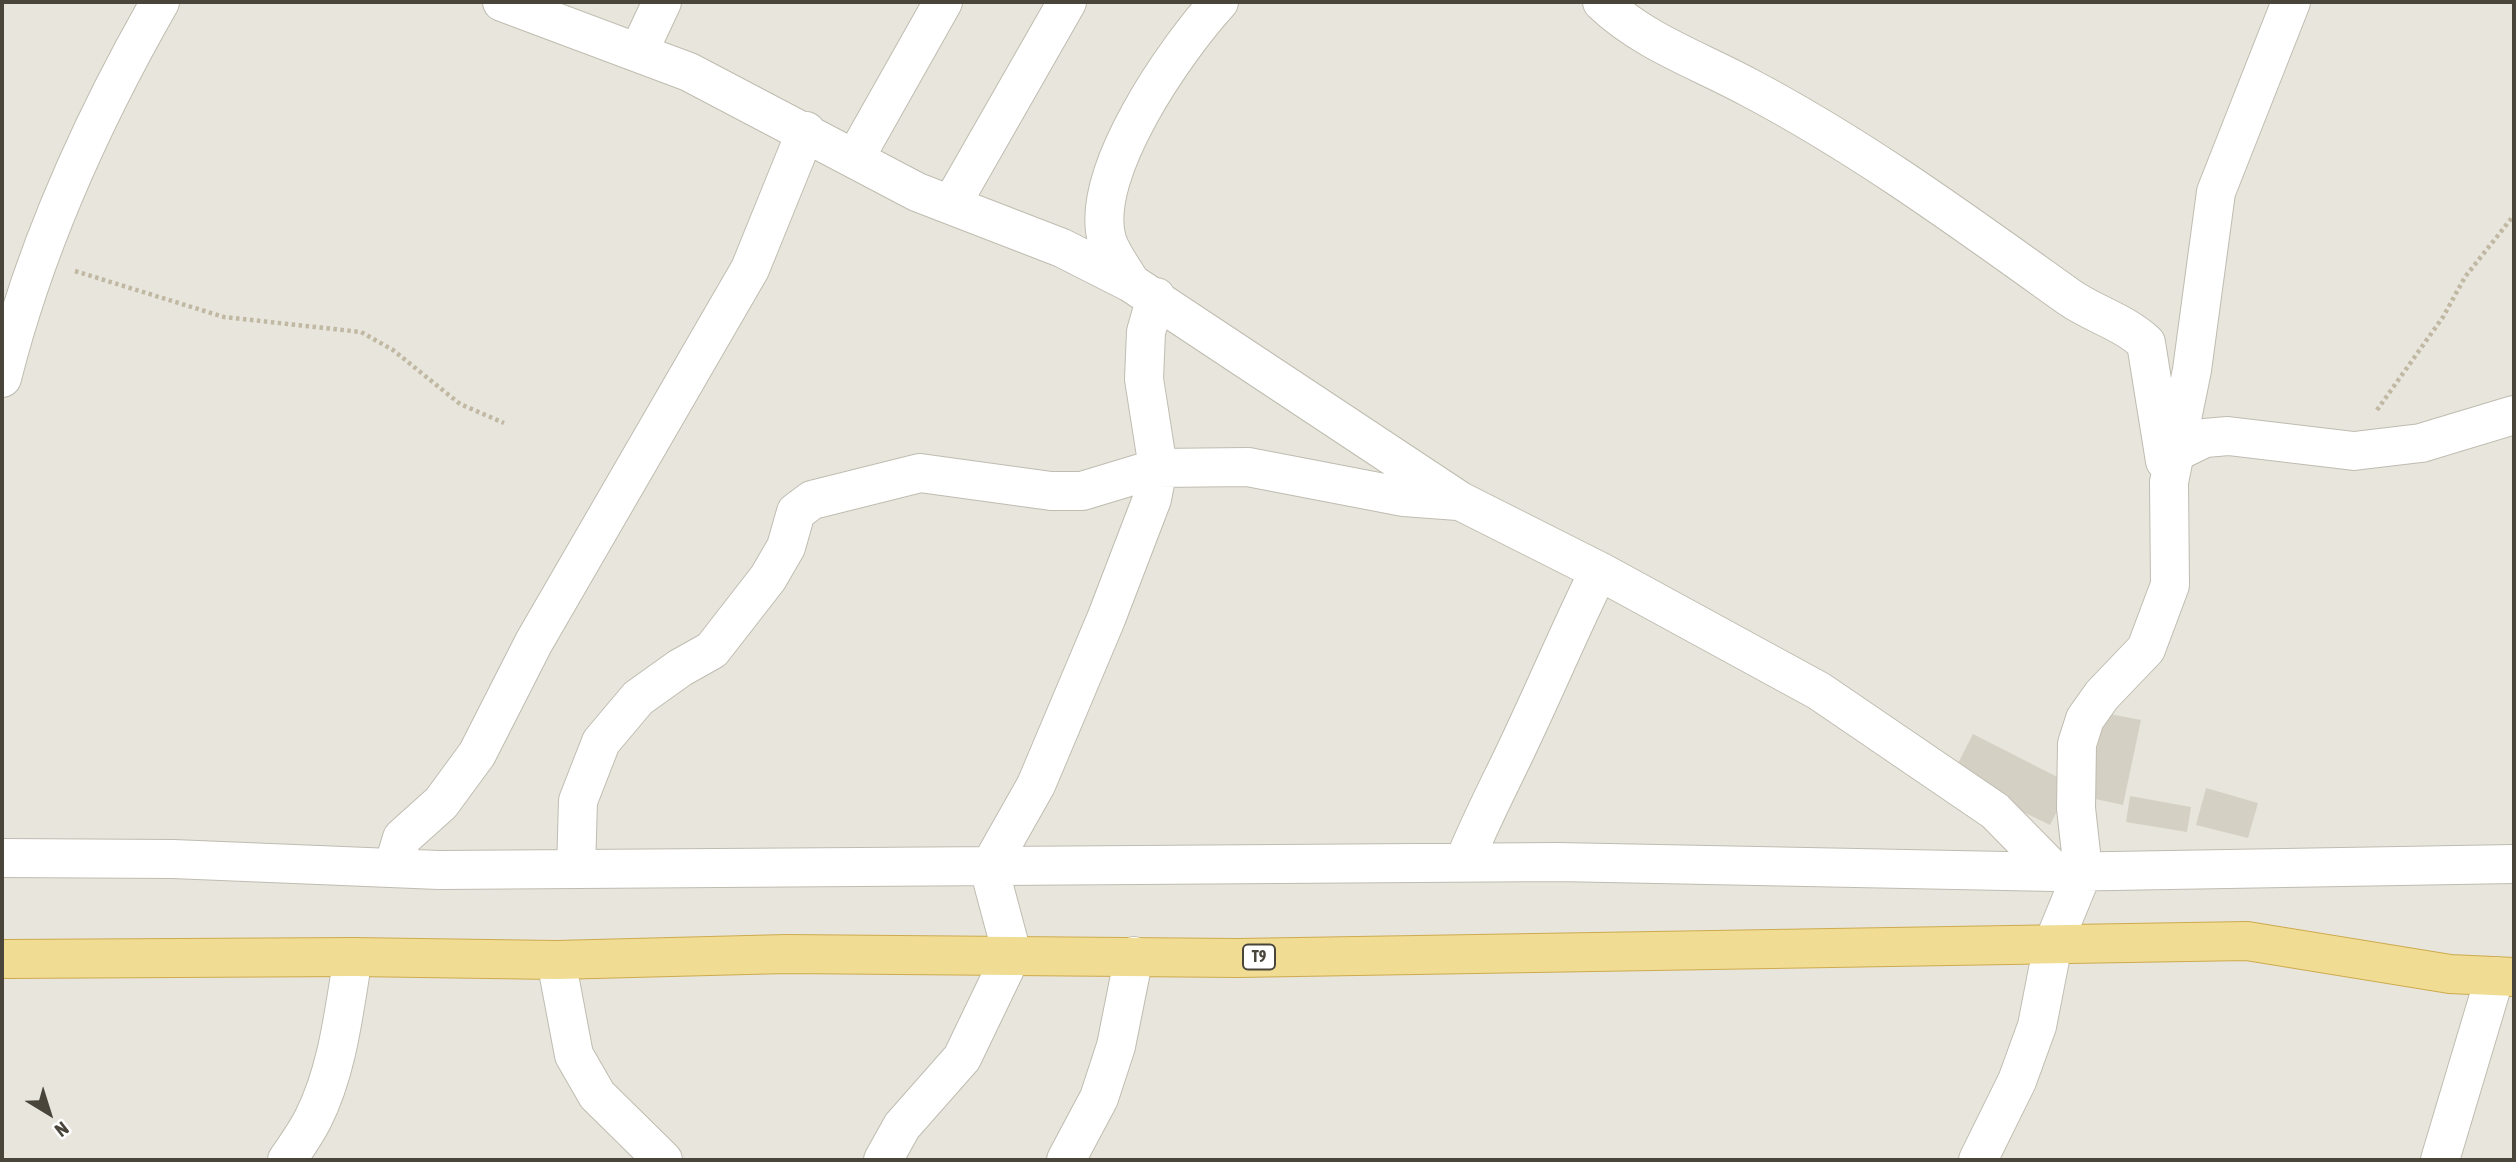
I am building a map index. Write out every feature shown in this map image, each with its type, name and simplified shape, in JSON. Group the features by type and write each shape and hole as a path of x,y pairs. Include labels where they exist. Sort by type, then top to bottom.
{"highway":[{"name":"T9","path":"2,959 353,957 556,960 786,954 1238,958 2247,941 2449,974 2504,976"}],"street":[{"path":"2,378 19,311 85,146 160,2"},
{"path":"502,2 606,43 639,51 690,72 918,192 1062,248 1143,290 1460,501 1599,570 1819,691 1995,811 2069,871"},
{"path":"639,51 662,2"},
{"path":"855,158 943,2"},
{"path":"951,205 1067,2"},
{"path":"883,1160 902,1126 962,1058 1012,954 989,867 1035,785 1106,619 1152,499 1158,468 1144,379 1146,332 1143,290 1107,241 1104,208 1114,171 1154,86 1197,26 1219,2"},
{"path":"1602,2 1648,38 1748,86 1875,160 2079,304 2135,333 2146,343 2171,468"},
{"path":"1978,1160 2017,1081 2037,1026 2069,871 2076,808 2077,744 2085,719 2102,695 2146,649 2170,585 2171,468 2192,370 2216,192 2291,2"},
{"path":"393,868 402,838 441,803 477,754 534,642 750,269 806,131"},
{"path":"2171,468 2205,438 2228,436 2354,451 2421,443 2514,415"},
{"path":"576,869 578,801 601,742 638,698 680,668 712,650 768,578 786,547 796,512 812,500 920,473 1051,491 1082,491 1158,468 1248,467 1405,497 1460,501"},
{"path":"1464,862 1486,809 1525,732 1599,570"},
{"path":"2,858 173,859 393,868 576,869 1464,862 2069,871 2514,864"},
{"path":"1066,1160 1100,1098 1115,1046 1135,956"},
{"path":"287,1160 314,1118 328,1075 340,1034 353,957"},
{"path":"556,960 574,1055 597,1095 663,1160"},
{"path":"2440,1160 2504,976"}],"path":[{"path":"2354,451 2385,395 2437,327 2465,277 2514,215"},
{"path":"38,262 128,285 224,317 361,332 393,350 460,404 504,423"}],"shaded area":[{"path":"2,2 2514,2 2514,1160 2,1160"}],"building":[{"path":"2105,713 2141,720 2123,805 2086,797"},
{"path":"1973,734 2071,784 2050,825 1951,777"},
{"path":"2206,788 2258,803 2248,838 2196,825"},
{"path":"2130,796 2191,807 2187,832 2126,822"}]}
